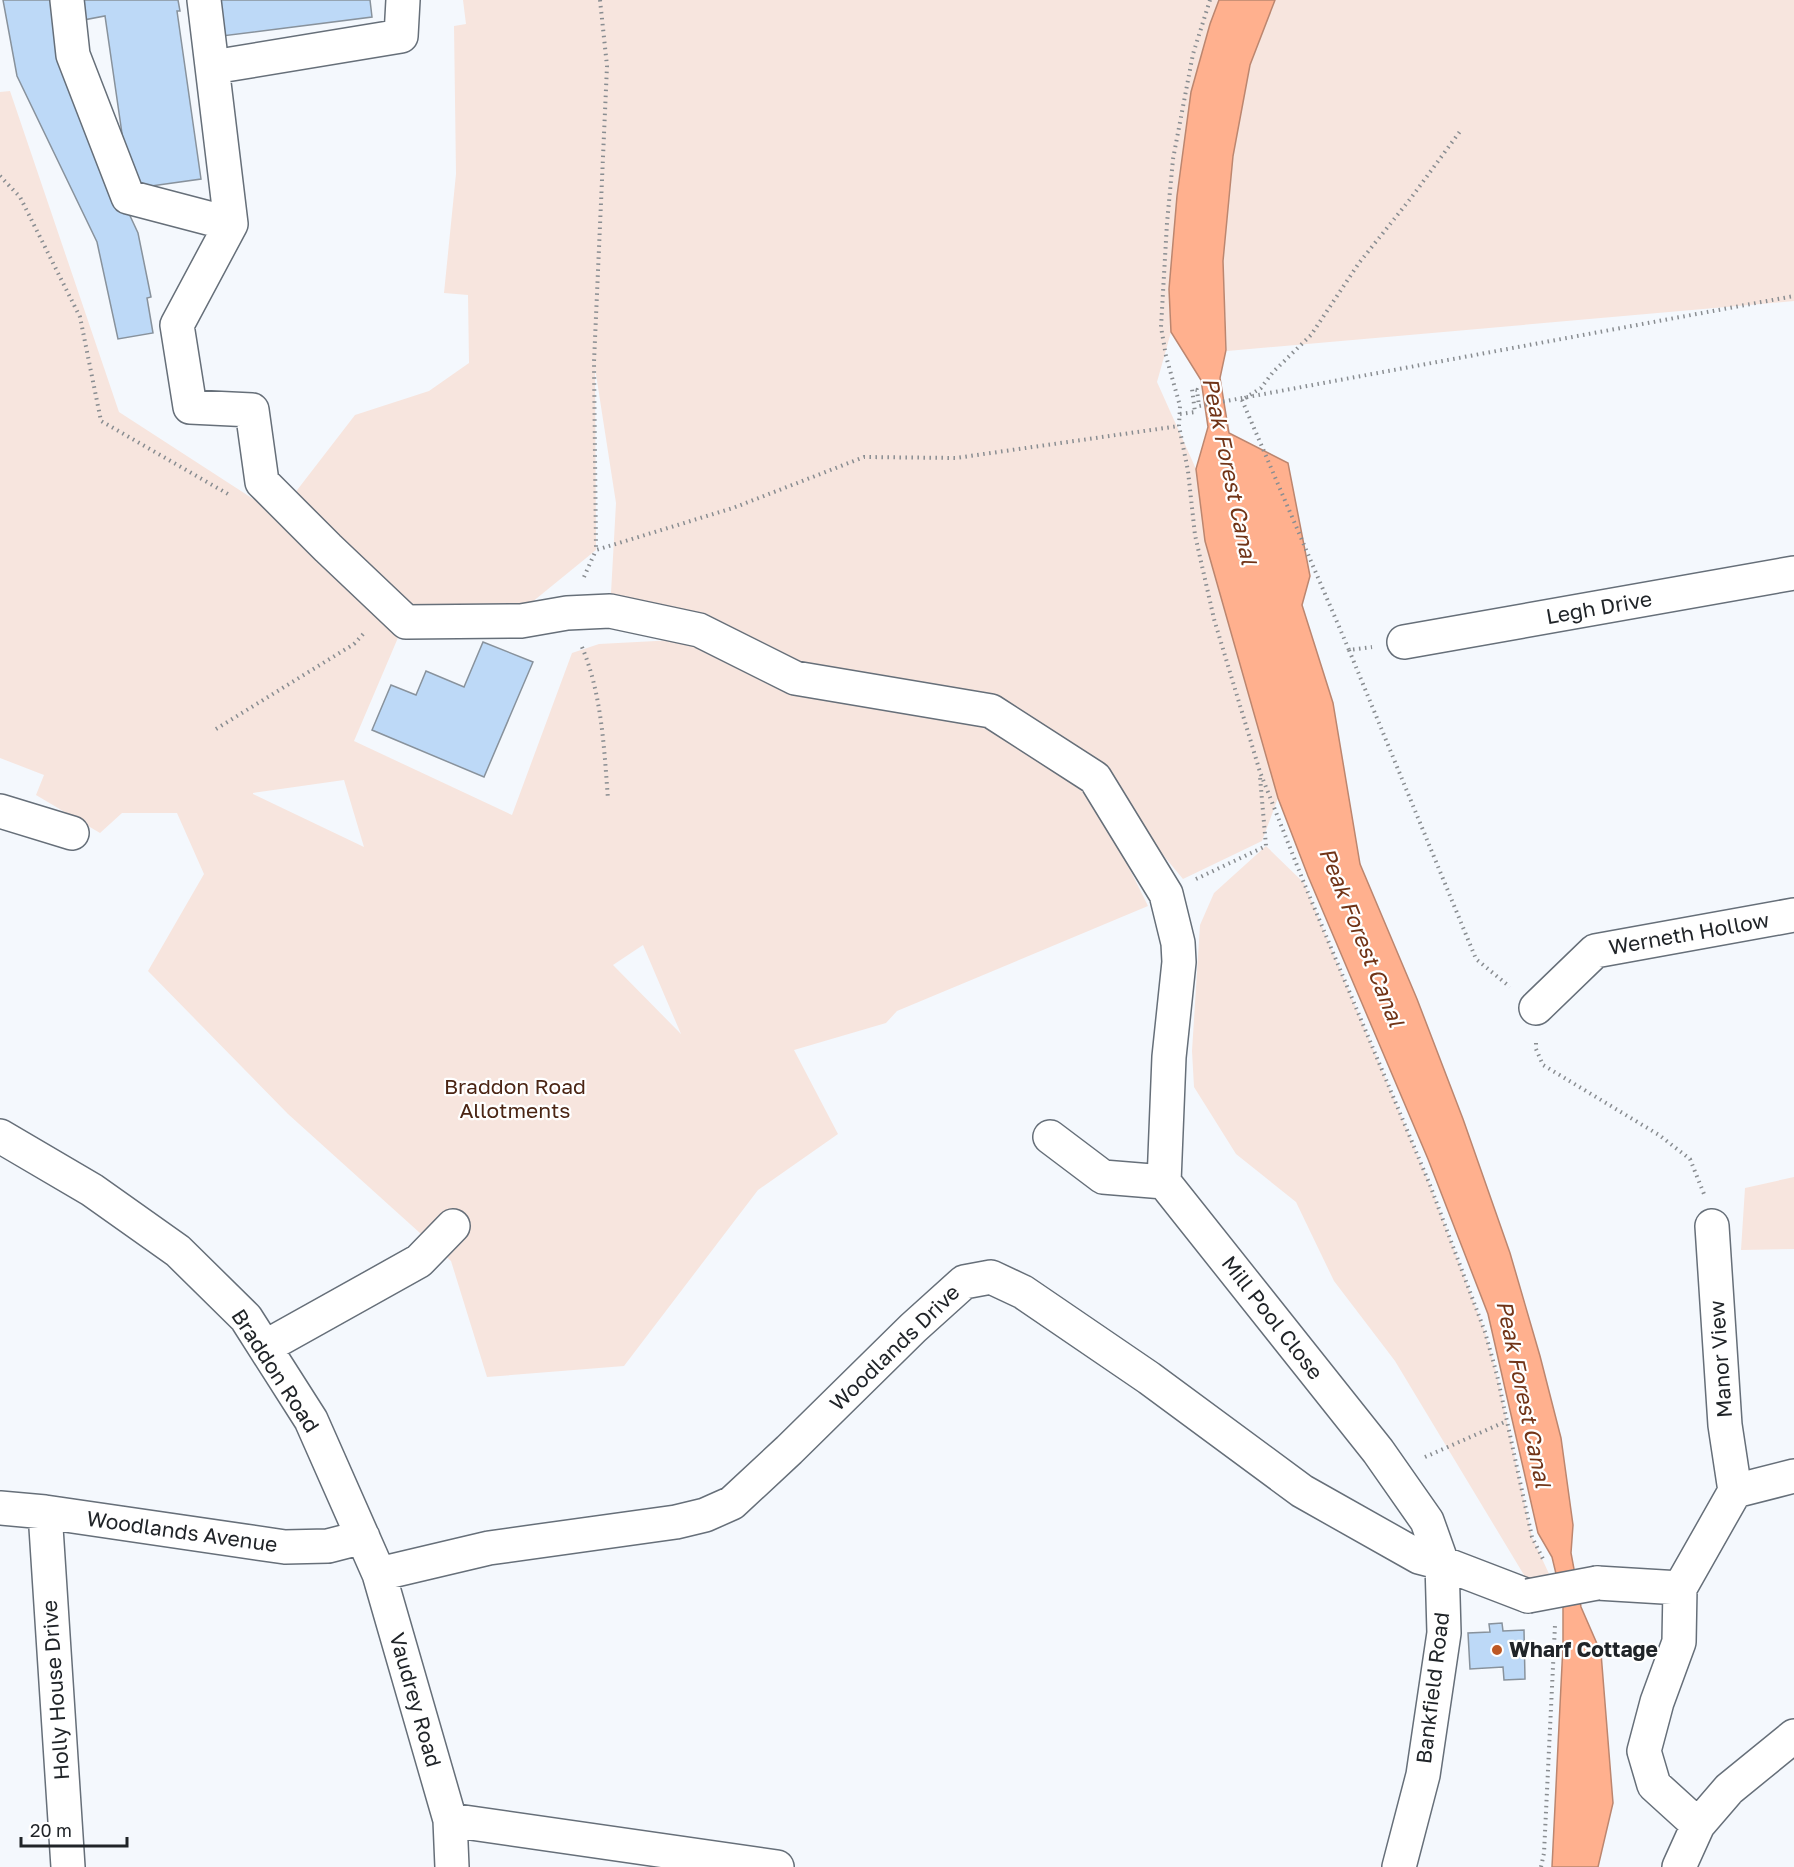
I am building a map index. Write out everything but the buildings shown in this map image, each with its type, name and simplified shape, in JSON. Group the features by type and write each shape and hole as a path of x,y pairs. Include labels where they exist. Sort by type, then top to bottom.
{"street":[{"path":"67,0 73,55 128,197 231,224"},
{"path":"204,0 231,224 177,324 190,407 252,410 262,482 406,622 521,621 567,613 610,611 699,630 795,678 991,711 1095,778 1166,894 1178,944 1179,962 1169,1057 1164,1182 1103,1177 1050,1137"},
{"path":"213,67 400,36 403,0"},
{"name":"Legh Drive","path":"1404,642 1794,573"},
{"path":"0,811 72,834"},
{"name":"Werneth Hollow","path":"1536,1008 1595,951 1794,915"},
{"name":"Braddon Road","path":"0,1136 92,1190 178,1251 246,1318 311,1420 363,1537"},
{"name":"Mill Pool Close","path":"1164,1182 1392,1472 1426,1521 1442,1563"},
{"path":"265,1347 419,1261 453,1226"},
{"name":"Manor View","path":"1712,1226 1725,1425 1735,1491"},
{"name":"Woodlands Drive","path":"379,1575 489,1548 676,1522 705,1515 732,1503 913,1328 964,1282 991,1277 1023,1292 1149,1378 1302,1491 1419,1557 1442,1563"},
{"path":"1698,1825 1654,1785 1644,1750 1657,1702 1679,1642 1680,1588 1735,1491 1794,1476"},
{"name":"Woodlands Avenue","path":"0,1508 45,1512 285,1547 327,1546 363,1537"},
{"name":"Holly House Drive","path":"45,1512 68,1867"},
{"name":"Vaudrey Road","path":"363,1537 379,1575 450,1820 452,1867"},
{"path":"1442,1563 1528,1596 1597,1583 1680,1588"},
{"name":"Bankfield Road","path":"1399,1867 1423,1775 1444,1633 1442,1563"},
{"path":"1679,1867 1698,1825 1729,1789 1794,1736"},
{"path":"450,1820 777,1867"}],"path":[{"path":"600,0 607,66 594,362 596,550 733,508 864,457 956,458 1179,426"},
{"path":"1210,0 1193,54 1173,159 1161,327 1166,356 1180,406 1179,426 1188,471 1195,535 1214,619 1260,772 1426,1174 1485,1332 1532,1537 1547,1568"},
{"path":"1242,400 1261,388 1273,372 1311,335 1359,262 1411,198 1461,130"},
{"path":"0,176 20,197 80,317 101,421 231,496"},
{"path":"1180,414 1195,412 1192,389 1197,390 1199,406 1242,400 1794,296"},
{"path":"1242,400 1349,650 1476,959 1536,1008 1536,1049 1543,1065 1659,1135 1689,1159 1703,1192 1712,1226"},
{"path":"567,613 588,662 602,722 608,799"},
{"path":"1349,650 1404,642"},
{"path":"216,729 354,645"},
{"path":"1166,894 1266,846 1260,772"},
{"path":"1392,1472 1507,1422"},
{"path":"1541,1867 1545,1834 1556,1615"}],"green space":[{"path":"463,0 1219,0 1191,92 1177,196 1169,289 1171,332 1157,382 1196,469 1205,541 1278,798 1262,841 1183,879 1094,772 996,706 898,695 610,611 616,503 595,368 596,550 515,616 409,611 291,498 355,415 429,391 469,363 468,295 444,293 456,174 454,26 466,24"},
{"path":"1275,0 1794,0 1794,301 1227,351 1223,261 1233,156 1250,65"},
{"name":"Braddon Road Allotments","path":"10,91 119,412 278,515 400,633 354,741 512,815 572,653 599,644 694,639 990,726 1096,801 1148,906 897,1011 886,1023 794,1050 838,1134 758,1190 624,1366 487,1377 451,1261 288,1114 148,971 204,874 177,813 122,813 100,833 36,795 44,775 0,758 0,92","holes":["344,780 364,847 253,794 253,793","643,945 681,1034 613,965"]},
{"path":"1266,846 1304,883 1430,1185 1485,1332 1497,1375 1532,1537 1550,1576 1528,1596 1524,1575 1395,1361 1334,1281 1296,1202 1236,1154 1194,1087 1192,1051 1200,925 1214,893"},
{"path":"1794,1177 1794,1249 1741,1250 1745,1188"}],"water":[{"name":"Peak Forest Canal","path":"1219,0 1275,0 1250,65 1233,156 1223,261 1226,350 1220,378 1229,433 1288,463 1310,576 1302,605 1333,703 1360,864 1417,999 1463,1119 1510,1253 1540,1356 1561,1438 1573,1525 1571,1553 1581,1607 1601,1653 1613,1803 1598,1867 1552,1867 1563,1603 1552,1557 1538,1533 1488,1314 1428,1159 1308,876 1278,798 1205,541 1196,469 1208,427 1201,380 1171,332 1169,289 1177,196 1191,92"}],"place":[{"name":"Wharf Cottage","path":"1497,1650"}]}
